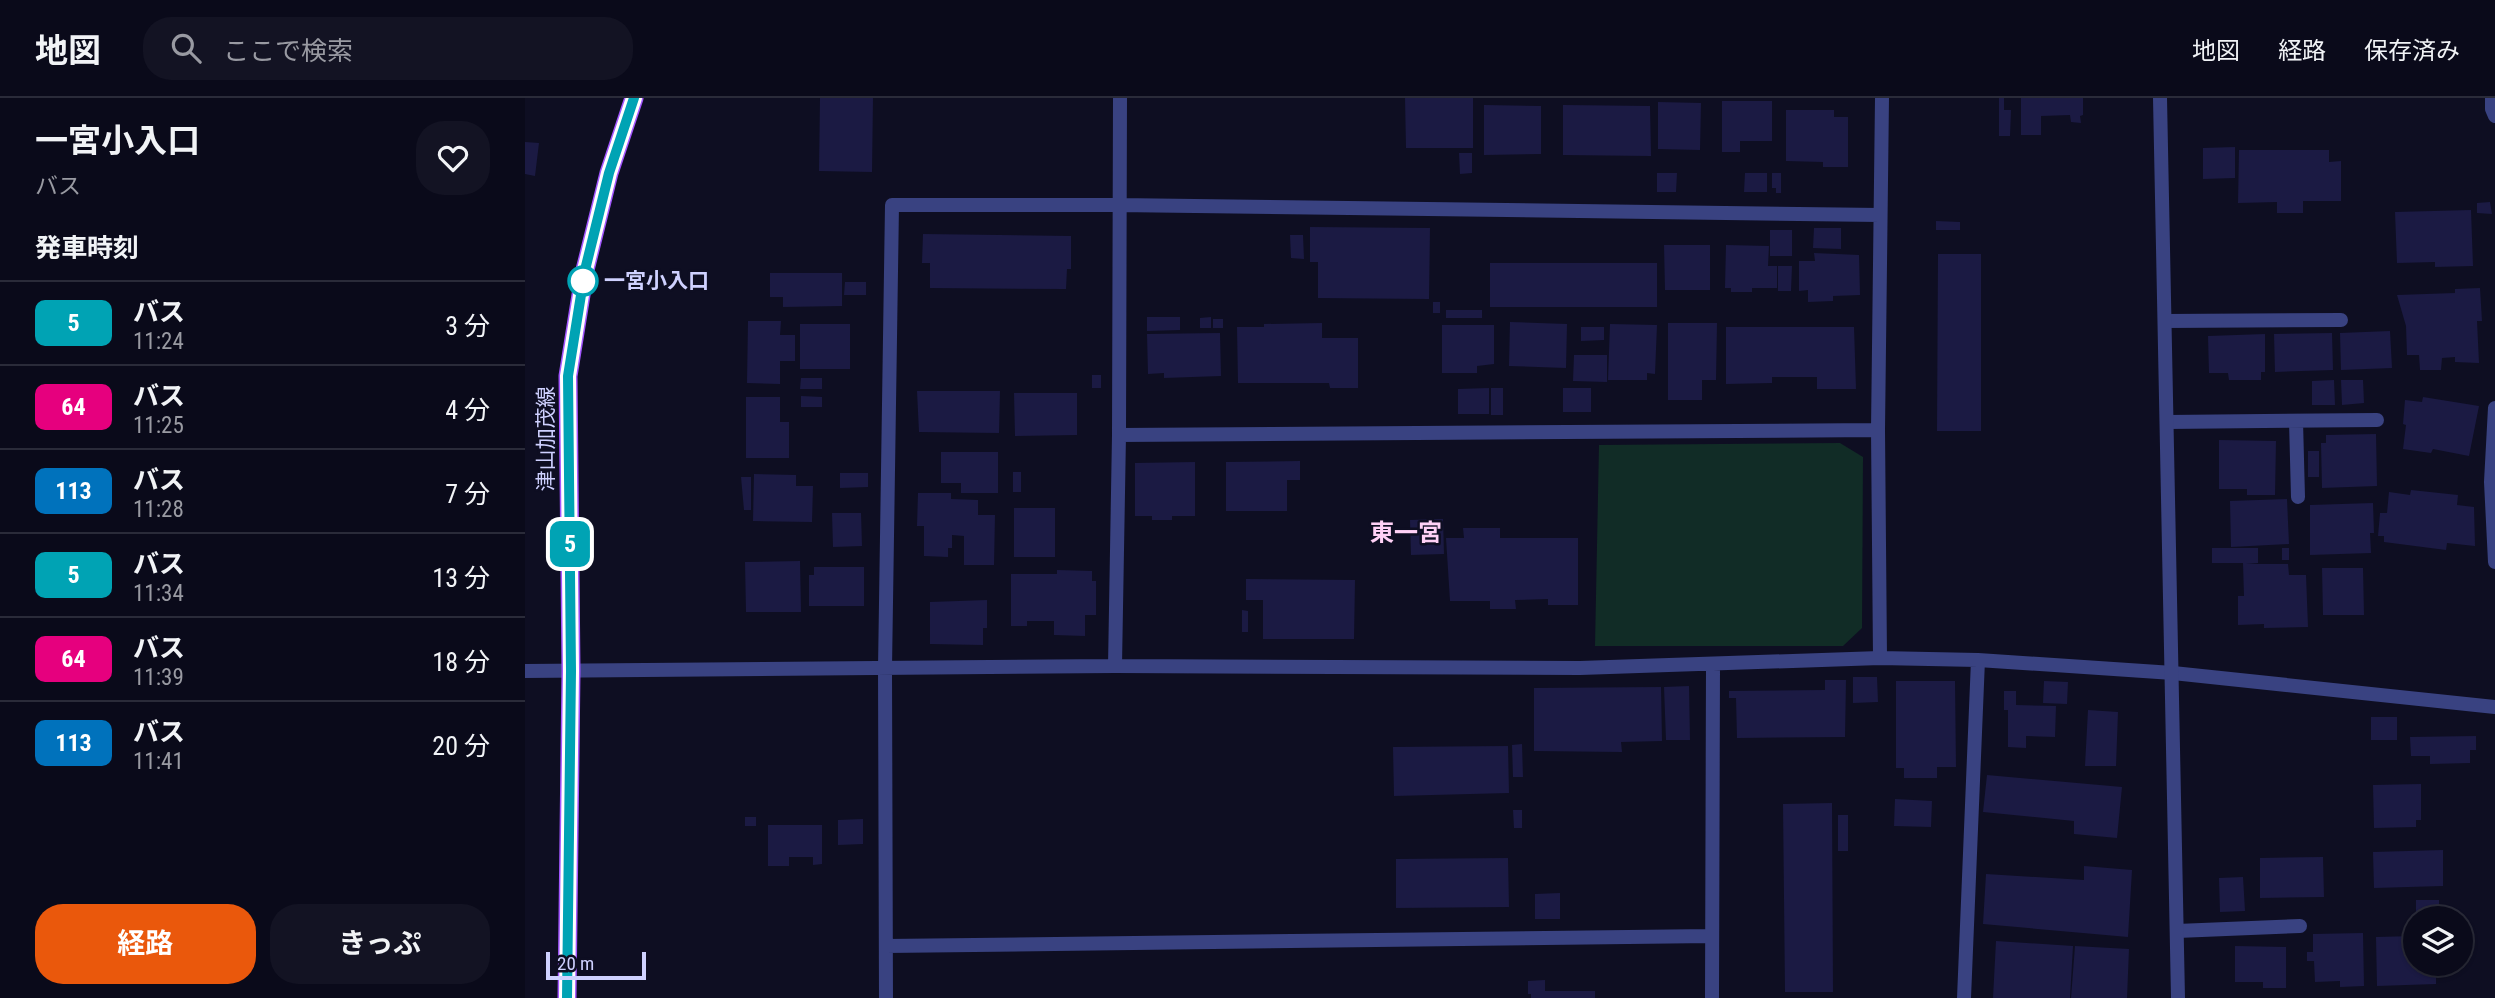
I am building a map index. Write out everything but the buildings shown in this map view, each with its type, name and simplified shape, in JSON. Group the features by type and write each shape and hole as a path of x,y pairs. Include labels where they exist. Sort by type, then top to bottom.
{"main road":[{"name":"津山加茂線","path":"567,998 571,671 568,376 585,270 609,173 634,98"}],"street":[{"path":"1115,666 1120,98"},
{"path":"1880,658 1878,430 1882,98"},
{"path":"2160,98 2178,998"},
{"path":"2492,98 2495,116"},
{"path":"886,998 885,669 892,205 1118,205 1880,215"},
{"path":"2165,321 2341,320"},
{"path":"2495,408 2491,482 2495,562"},
{"path":"2167,422 2377,420"},
{"path":"2296,421 2298,497"},
{"path":"1119,435 1878,430"},
{"path":"525,671 1115,666 1580,668 1880,658 1978,660 2173,673 2495,707"},
{"path":"1964,998 1978,660"},
{"path":"1712,998 1713,665"},
{"path":"2178,931 2300,926"},
{"path":"886,946 1711,936"}],"green space":[{"path":"1840,443 1863,457 1862,628 1843,646 1595,646 1599,445"}],"bus line":[{"name":"5","path":"567,998 571,671 568,376 585,270 609,173 634,98"}],"place":[{"name":"一宮小入口","path":"583,281"}],"district":[{"name":"東一宮","path":"1406,533"}]}
